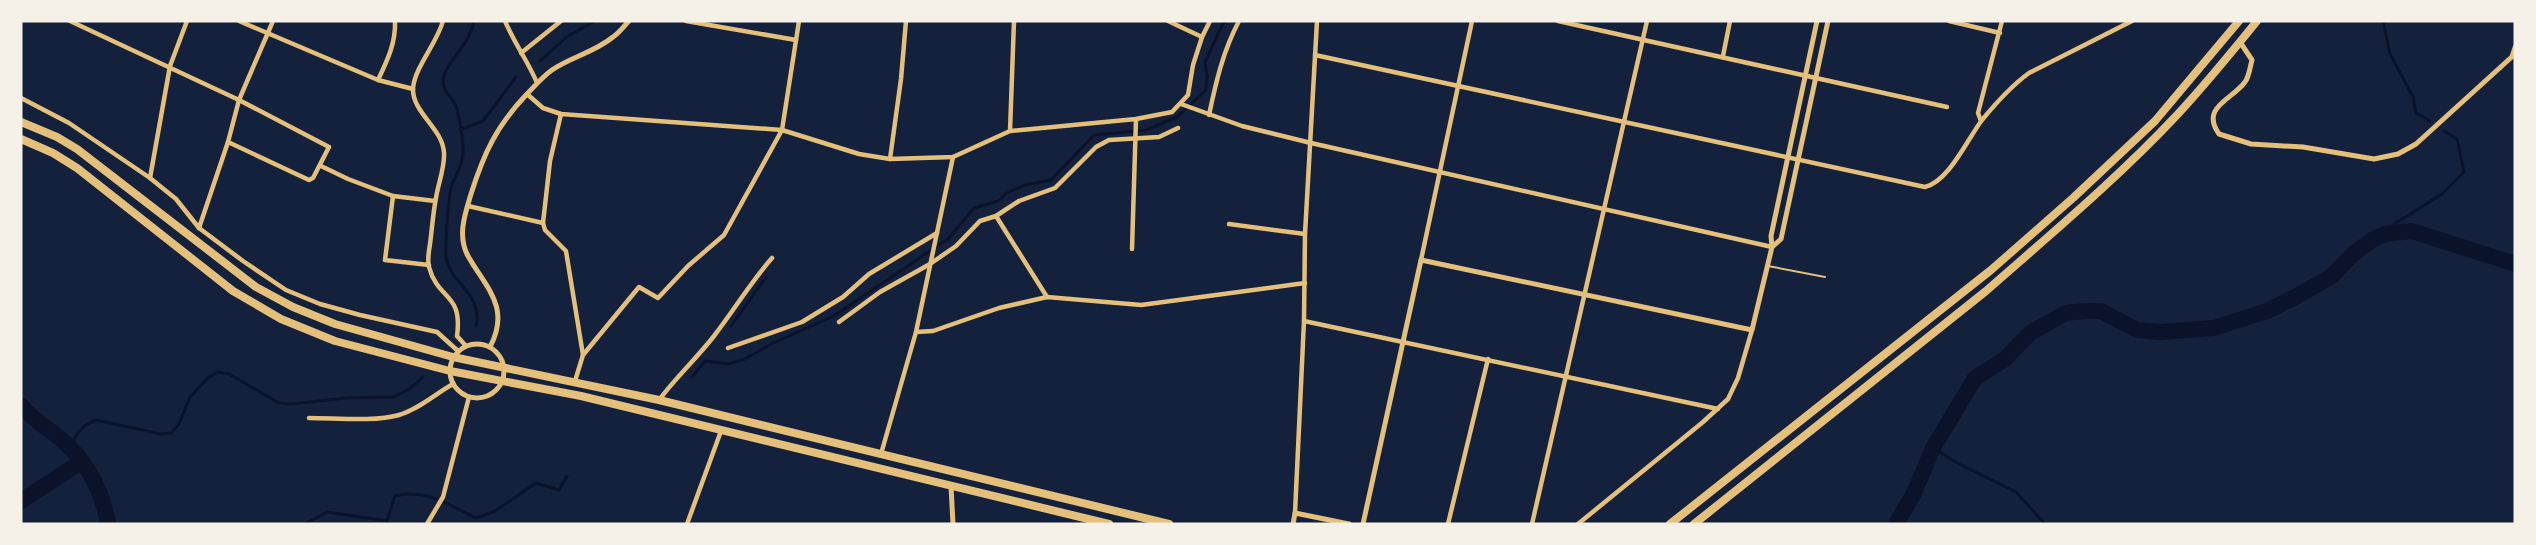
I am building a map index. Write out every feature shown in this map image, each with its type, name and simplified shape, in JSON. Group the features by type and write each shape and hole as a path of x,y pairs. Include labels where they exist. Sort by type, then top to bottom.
{"highway":[{"path":"1670,524 1991,270 2065,205 2155,120 2239,21"},
{"path":"1694,524 1977,298 2031,252 2151,141 2257,21"},
{"path":"21,122 57,137 77,149 256,287 293,307 335,324 504,367 659,400 1169,524"},
{"path":"21,139 54,153 77,168 210,275 281,319 335,341 450,371 581,396 1109,524"}],"street":[{"path":"70,21 170,66 329,147 321,166 309,180 228,142"},
{"path":"150,178 170,66 187,21"},
{"path":"239,21 378,80 413,88"},
{"path":"199,228 228,142 239,100 273,21"},
{"path":"378,80 389,58 395,34 395,21"},
{"path":"443,21 440,34 416,77 413,88 415,102 443,144 444,154 435,201 429,265 440,288 458,309 456,336 466,346"},
{"path":"505,21 514,44 537,83"},
{"path":"521,53 561,21"},
{"path":"490,347 498,327 495,300 488,284 467,255 462,242 462,229 482,157 497,129 537,83 552,70 613,37 629,21"},
{"path":"686,21 796,40"},
{"path":"575,381 583,355 639,287 658,298 688,266 723,235 782,130 799,21"},
{"path":"890,159 902,79 906,21"},
{"path":"1010,131 1014,21"},
{"path":"1168,21 1202,37"},
{"path":"527,94 543,108 561,114 782,130 859,154 890,159 953,158 1010,131 1136,119 1172,112 1188,95 1193,65 1210,21"},
{"path":"1209,115 1228,41 1239,21"},
{"path":"1293,524 1304,321 1305,234 1317,21"},
{"path":"1363,524 1405,341 1472,21"},
{"path":"1558,21 1947,107"},
{"path":"1533,524 1647,21"},
{"path":"1723,56 1730,21"},
{"path":"1578,524 1718,409 1728,399 1738,378 1773,247 1771,236 1817,21"},
{"path":"1773,247 1781,239 1828,21"},
{"path":"1949,21 2000,33"},
{"path":"1982,121 1978,113 2002,21"},
{"path":"1315,55 1917,187 1932,185 1942,178 1982,121 2014,83 2028,73 2132,21"},
{"path":"2240,42 2252,60 2246,82 2219,104 2215,112 2213,121 2219,134 2251,144 2303,147 2374,159 2398,154 2416,144 2514,55 2515,47"},
{"path":"21,98 69,123 150,178 176,199 199,228 286,290 340,310 437,332 456,354"},
{"path":"1181,104 1209,115 1311,143 1440,174 1773,247"},
{"path":"561,114 550,161 543,223 546,230 566,252 583,355"},
{"path":"1132,249 1136,119"},
{"path":"839,322 880,292 930,264 956,246 980,221 996,216 1019,201 1055,188 1096,147 1109,140 1159,137 1179,128"},
{"path":"881,454 916,332 953,158"},
{"path":"321,166 348,180 393,196 435,201"},
{"path":"393,196 385,260 429,265"},
{"path":"468,206 543,223"},
{"path":"996,216 1047,297"},
{"path":"1228,224 1305,234"},
{"path":"728,348 802,322 843,297 869,274 937,233"},
{"path":"659,400 712,339 772,258"},
{"path":"1421,260 1752,330"},
{"path":"916,332 933,331 999,308 1047,297 1141,305 1305,283"},
{"path":"1304,321 1718,409"},
{"path":"479,344 490,347 500,357 504,367 502,381 488,396 469,397 458,391 453,384 450,371 456,354 466,346 479,344"},
{"path":"1448,524 1488,359"},
{"path":"309,418 400,415 453,384"},
{"path":"427,524 443,497 469,397"},
{"path":"687,524 721,431"},
{"path":"951,486 953,524"},
{"path":"1295,513 1349,524"}],"lane":[{"path":"1768,266 1825,278"}],"waterway":[{"path":"474,21 468,38 448,67 443,81 457,109 463,150 462,160 450,194 446,257 454,275 475,306 476,326"},
{"path":"540,61 568,36 595,21"},
{"path":"692,377 705,361 728,364 745,359 773,343 834,316 949,238 974,208 998,201 1007,193 1025,185 1051,180 1094,135 1146,130 1177,117 1206,90 1205,62 1224,21"},
{"path":"2383,21 2390,54 2413,97 2416,113 2430,121"},
{"path":"460,130 483,121 516,77"},
{"path":"2385,234 2396,223 2442,194 2464,172 2457,139 2444,131"},
{"path":"1896,524 1914,493 1933,448 1975,378 2005,359 2030,333 2066,313 2101,311 2137,330 2160,332 2214,328 2267,311 2297,296 2332,276 2353,254 2372,240 2385,234 2412,231 2515,264"},
{"path":"731,326 766,277"},
{"path":"70,446 80,430 96,420 161,434 171,433 179,424 190,397 208,378 218,372 229,374 279,403 291,404 346,398 394,397 411,388 423,377"},
{"path":"21,405 80,459 98,490 108,524"},
{"path":"1933,448 1959,464 2016,492 2045,524"},
{"path":"21,501 81,462"},
{"path":"305,524 327,512 387,521 395,496 406,494 437,499 476,518 495,511 536,483 559,490 567,476"}]}
